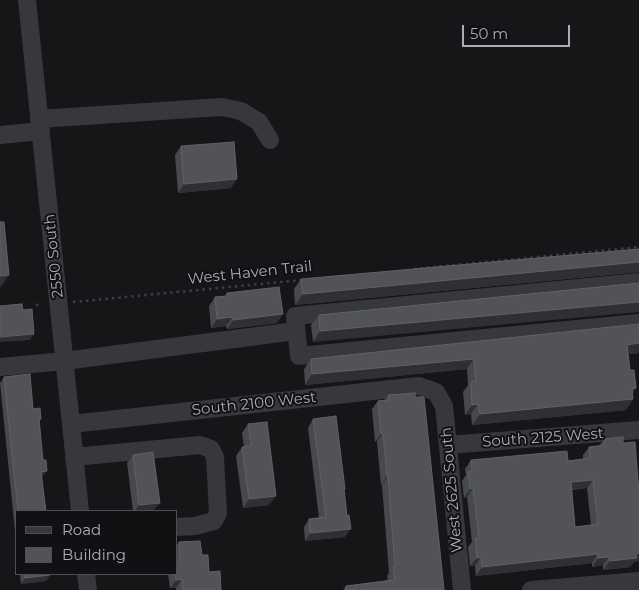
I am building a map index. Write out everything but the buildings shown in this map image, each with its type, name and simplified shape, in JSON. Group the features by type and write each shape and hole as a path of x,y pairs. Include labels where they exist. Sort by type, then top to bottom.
{"street":[{"name":"2550 South","path":"27,0 80,510"},
{"path":"0,135 40,125 222,108 241,111 259,122 270,140"},
{"path":"639,282 295,316 299,356 639,323"},
{"path":"0,367 64,361 296,331"},
{"name":"South 2100 West","path":"71,424 419,386 436,392"},
{"name":"West 2625 South","path":"436,392 444,406 462,590"},
{"name":"South 2125 West","path":"448,445 639,430"},
{"path":"74,457 200,445 211,449 215,457 218,513 214,521 195,526 178,527"},
{"path":"86,575 87,590"},
{"path":"531,590 639,581"}],"path":[{"path":"410,269 639,247"},
{"name":"West Haven Trail","path":"73,302 301,280"}]}
